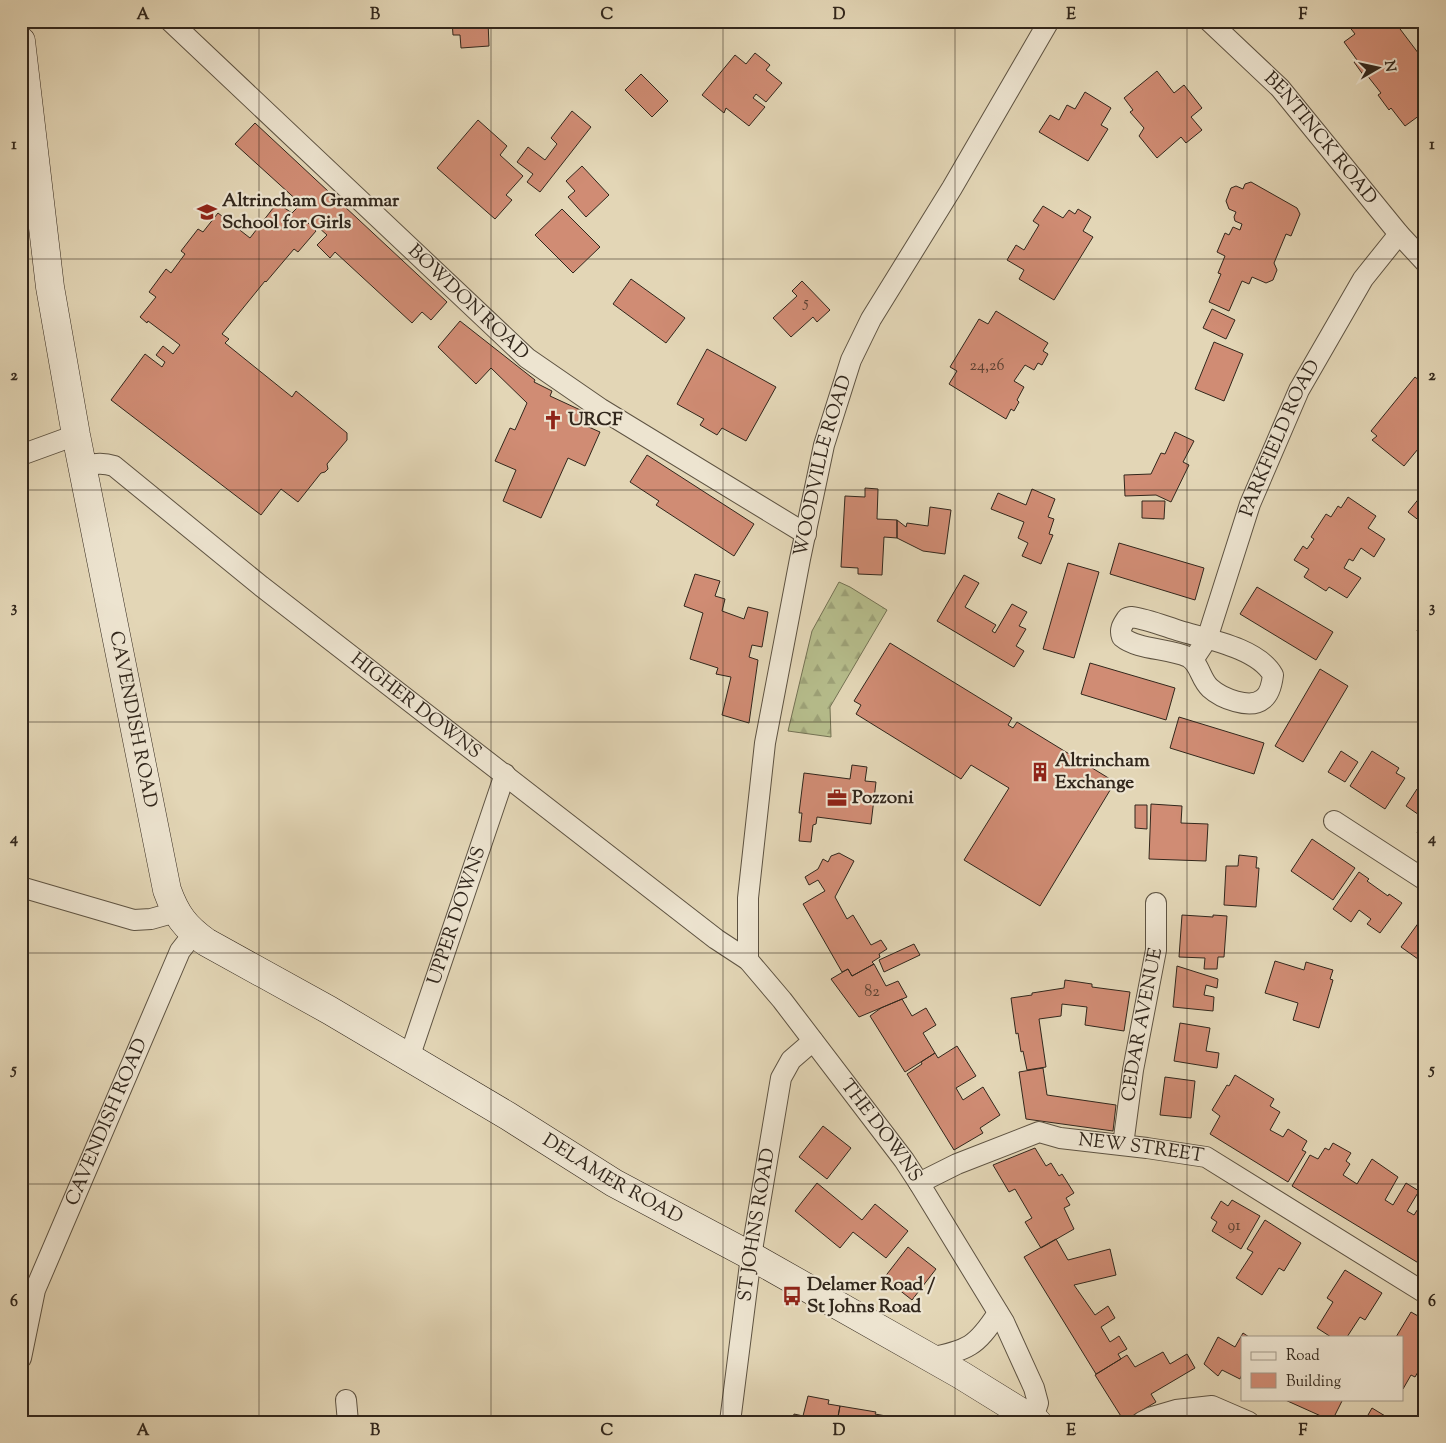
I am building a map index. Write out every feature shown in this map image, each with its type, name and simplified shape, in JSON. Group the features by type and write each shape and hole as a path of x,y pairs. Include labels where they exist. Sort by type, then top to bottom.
{"street":[{"name":"BOWDON ROAD","path":"170,21 527,358 601,409 806,534"},
{"name":"WOODVILLE ROAD","path":"748,960 748,898 765,743 824,445 851,360 871,319 952,188 1049,21"},
{"name":"BENTINCK ROAD","path":"1209,21 1280,88 1398,234 1425,262"},
{"name":"CAVENDISH ROAD","path":"21,41 50,286 81,466 168,890 176,912 194,933 180,951 35,1290 21,1358"},
{"name":"PARKFIELD ROAD","path":"1194,660 1206,639 1250,504 1299,390 1362,279 1398,234"},
{"path":"21,455 76,435"},
{"name":"HIGHER DOWNS","path":"81,466 105,462 114,466 261,586 716,939 748,960"},
{"path":"1127,618 1138,618 1206,639 1232,646 1261,661 1269,668 1273,675 1268,692 1263,700 1255,703 1243,703 1228,698 1209,688 1202,679 1194,660 1182,654 1125,639 1120,633 1122,625 1127,618"},
{"name":"UPPER DOWNS","path":"408,1058 505,774"},
{"path":"1334,820 1425,880"},
{"path":"21,887 134,920 151,919 176,912"},
{"name":"CEDAR AVENUE","path":"1123,1145 1133,1070 1156,950 1156,903"},
{"name":"DELAMER ROAD","path":"194,933 206,942 329,1010 508,1116 614,1183 751,1256 1035,1420"},
{"name":"THE DOWNS","path":"748,960 782,1000 904,1160 919,1183 998,1313 1034,1388 1038,1403 1035,1420"},
{"name":"ST JOHNS ROAD","path":"730,1422 751,1256 781,1078 791,1060 813,1042"},
{"name":"NEW STREET","path":"919,1183 957,1164 1039,1132 1060,1138 1123,1145 1206,1158 1425,1293"},
{"path":"930,1358 954,1353 974,1343 986,1331 998,1313"},
{"path":"346,1400 348,1422"},
{"path":"1142,1422 1176,1410 1212,1406 1249,1422"}],"green space":[{"path":"839,582 887,610 830,707 831,737 788,731 812,631"}],"building":[{"path":"452,21 488,21 489,46 461,48 460,35 453,35"},
{"path":"1345,21 1394,21 1425,62 1425,122 1420,115 1405,126 1391,108 1389,110 1378,95 1381,93 1366,74 1364,76 1354,62 1357,60 1344,42 1355,34"},
{"path":"755,53 770,65 766,70 782,83 766,102 756,94 753,98 765,107 749,126 726,108 724,113 702,95 735,55 746,64"},
{"path":"1157,71 1174,93 1184,85 1202,108 1191,117 1202,130 1186,143 1181,137 1157,158 1139,136 1144,128 1130,112 1133,110 1124,98"},
{"path":"641,74 668,101 652,117 625,90"},
{"path":"1085,92 1111,108 1101,125 1108,129 1088,161 1039,132 1050,115 1059,120 1067,105 1075,109"},
{"path":"572,111 591,127 540,192 527,182 533,174 517,162 528,147 545,160 557,144 551,138"},
{"path":"478,120 507,146 500,155 523,176 506,195 512,200 495,219 437,168"},
{"path":"255,123 447,302 431,320 422,312 412,323 335,252 330,258 317,245 327,235 318,227 316,230 307,222 316,231 298,252 294,249 222,334 229,339 225,343 292,397 296,391 347,433 347,440 327,464 328,469 321,473 298,502 281,489 261,515 111,400 145,354 162,367 165,362 156,355 163,346 173,354 180,345 140,317 156,297 149,292 166,269 171,273 185,254 181,251 198,229 203,232 218,213 250,238 277,203 292,213 301,204 235,144"},
{"path":"582,166 609,195 586,217 568,197 575,191 566,181"},
{"path":"1251,182 1297,208 1300,214 1291,236 1286,234 1274,263 1277,270 1273,280 1266,283 1252,277 1249,284 1242,281 1229,311 1209,302 1221,274 1218,273 1225,256 1217,252 1225,233 1229,235 1233,227 1240,230 1242,224 1235,221 1236,212 1229,209 1226,201 1231,188 1236,186 1243,189 1245,184"},
{"path":"1043,206 1063,218 1069,210 1075,214 1078,209 1091,217 1083,231 1093,237 1054,300 1019,279 1024,270 1007,260 1016,245 1024,250 1039,225 1033,221"},
{"path":"562,209 600,247 573,273 535,235"},
{"path":"631,279 685,318 666,343 613,304"},
{"path":"802,281 830,310 817,322 813,317 791,337 773,318 797,296 792,291"},
{"path":"1212,309 1235,320 1226,339 1203,328"},
{"path":"996,311 1048,343 1043,351 1048,354 1042,365 1038,363 1034,370 1025,365 1014,381 1024,387 1014,411 1011,409 1006,419 949,384 957,371 950,367 979,319 988,324"},
{"name":"URCF","path":"460,321 535,380 534,382 552,391 550,396 589,414 584,425 600,432 585,466 568,458 541,518 503,501 516,470 495,461 510,428 515,430 527,403 491,368 476,384 438,347"},
{"path":"1214,342 1243,354 1224,401 1195,389"},
{"path":"707,349 776,387 746,441 722,428 717,435 700,425 704,419 677,404"},
{"path":"1425,375 1425,454 1418,449 1404,466 1372,440 1377,436 1371,431 1415,377 1420,381"},
{"path":"1175,432 1194,441 1183,462 1189,465 1171,502 1156,495 1125,496 1124,475 1151,474 1161,453 1165,454"},
{"path":"647,455 754,524 734,556 656,505 659,501 630,482"},
{"path":"865,488 878,489 877,519 897,520 897,538 884,537 882,575 858,574 858,568 841,567 845,496 865,497"},
{"path":"1032,489 1055,499 1048,517 1054,519 1049,534 1053,535 1041,564 1022,556 1028,543 1018,538 1024,522 991,509 998,493 1026,505"},
{"path":"1425,491 1425,525 1408,512"},
{"path":"1348,497 1376,516 1368,528 1385,539 1374,557 1361,548 1353,561 1349,559 1344,568 1361,578 1347,598 1329,587 1326,591 1304,577 1309,569 1294,560 1303,546 1307,549 1314,539 1311,537 1326,514 1331,517 1338,506 1341,508"},
{"path":"1142,501 1165,501 1164,519 1142,518"},
{"path":"930,507 951,510 945,554 923,551 897,538 897,520 906,527 907,523 928,526"},
{"path":"1119,543 1204,568 1195,600 1110,574"},
{"path":"1068,563 1099,572 1074,658 1043,649"},
{"path":"695,574 720,581 715,596 725,599 722,611 744,619 748,607 768,612 762,647 752,645 749,657 758,660 749,723 722,715 731,677 716,674 718,668 690,659 703,613 684,606"},
{"path":"964,575 979,583 965,607 996,625 992,631 995,633 1012,604 1027,612 1019,626 1026,629 1016,646 1024,651 1014,667 937,621"},
{"path":"1257,587 1333,632 1316,660 1240,614"},
{"path":"1425,613 1425,638 1419,636 1421,632 1417,631"},
{"name":"Altrincham Exchange","path":"890,643 1012,718 1008,725 1013,728 1017,722 1115,782 1040,906 964,860 1009,788 971,765 961,779 856,714 861,705 854,701"},
{"path":"1090,663 1175,688 1166,720 1081,694"},
{"path":"1320,669 1348,686 1303,762 1275,746"},
{"path":"1179,717 1264,743 1254,774 1170,748"},
{"path":"1341,751 1358,762 1345,782 1328,772"},
{"path":"1372,751 1399,768 1396,773 1405,778 1385,809 1350,786"},
{"name":"Pozzoni","path":"852,765 867,767 865,781 876,782 871,824 817,817 816,824 813,825 811,842 799,841 802,813 799,813 804,773 850,779"},
{"path":"1417,789 1425,794 1425,819 1406,806"},
{"path":"1151,804 1182,806 1181,823 1208,824 1206,861 1149,859"},
{"path":"1135,805 1147,805 1147,829 1135,828"},
{"path":"1425,821 1425,838 1417,833"},
{"path":"1312,839 1355,868 1333,900 1291,871"},
{"path":"839,853 854,861 835,897 847,919 853,915 871,945 881,940 887,949 872,962 874,964 852,976 848,969 842,972 803,904 825,891 818,880 809,885 805,877 818,869 823,859 828,862 831,856"},
{"path":"1239,855 1257,857 1256,868 1259,868 1256,907 1224,905 1226,866 1238,866"},
{"path":"1359,872 1369,879 1367,881 1388,896 1389,894 1402,903 1380,933 1367,924 1371,919 1359,910 1351,922 1333,909"},
{"path":"1182,915 1227,916 1224,957 1218,957 1217,969 1204,969 1205,958 1179,957"},
{"path":"1422,918 1425,920 1425,964 1401,947"},
{"path":"914,944 920,955 884,972 879,960"},
{"path":"1275,961 1304,970 1306,962 1333,970 1330,979 1333,980 1319,1028 1293,1020 1298,1003 1265,993"},
{"path":"874,964 886,986 898,981 907,997 859,1017 831,979 848,969 852,976"},
{"path":"1177,966 1218,979 1217,988 1206,985 1204,995 1214,997 1213,1011 1173,1007"},
{"path":"1065,980 1092,984 1092,987 1130,992 1124,1031 1085,1025 1087,1007 1062,1004 1061,1016 1039,1019 1046,1067 1027,1070 1023,1051 1021,1052 1018,1033 1016,1034 1011,998 1064,988"},
{"path":"902,999 912,1016 926,1008 936,1025 923,1033 935,1053 905,1072 870,1016 881,1008"},
{"path":"1180,1023 1210,1028 1206,1051 1219,1053 1217,1068 1174,1061"},
{"path":"957,1046 976,1076 956,1088 963,1100 983,1087 1000,1115 980,1128 983,1133 954,1150 907,1074 935,1053 938,1058"},
{"path":"1043,1068 1047,1095 1116,1105 1113,1131 1026,1119 1019,1072"},
{"path":"1235,1075 1274,1099 1270,1106 1280,1112 1270,1130 1283,1137 1288,1129 1307,1141 1302,1150 1306,1152 1288,1182 1210,1134 1220,1116 1212,1110"},
{"path":"1165,1077 1195,1081 1191,1118 1160,1115"},
{"path":"823,1126 851,1148 827,1179 799,1157"},
{"path":"1333,1143 1351,1153 1346,1161 1350,1164 1343,1175 1357,1184 1372,1159 1398,1177 1385,1200 1393,1205 1406,1183 1419,1191 1407,1211 1414,1215 1425,1198 1425,1267 1292,1186 1310,1155 1318,1159 1325,1148 1329,1150"},
{"path":"1035,1148 1046,1166 1051,1163 1059,1176 1062,1174 1074,1193 1066,1198 1070,1205 1064,1208 1074,1229 1041,1248 1025,1222 1032,1218 1015,1189 1009,1192 993,1165"},
{"path":"817,1183 862,1220 875,1204 908,1231 886,1258 853,1232 840,1248 795,1211"},
{"path":"1232,1200 1260,1216 1241,1249 1212,1231 1217,1222 1211,1218 1221,1201 1228,1206"},
{"path":"1265,1220 1301,1243 1284,1271 1279,1268 1262,1295 1236,1278 1253,1252 1247,1249"},
{"path":"1056,1239 1068,1260 1110,1249 1116,1275 1074,1285 1095,1315 1108,1306 1115,1318 1101,1327 1110,1342 1119,1336 1127,1349 1118,1354 1121,1359 1096,1374 1024,1257"},
{"path":"908,1247 936,1269 912,1300 884,1278"},
{"path":"1345,1270 1382,1293 1365,1320 1360,1317 1348,1336 1329,1336 1317,1328 1333,1302 1327,1298"},
{"path":"1411,1312 1425,1320 1425,1360 1415,1377 1411,1375 1404,1387 1404,1336 1397,1336"},
{"path":"1241,1336 1240,1379 1222,1370 1218,1376 1204,1364 1218,1337 1235,1347"},
{"path":"1163,1352 1170,1364 1187,1354 1195,1368 1151,1394 1156,1402 1124,1421 1095,1375 1127,1355 1135,1367"},
{"path":"808,1396 829,1400 828,1404 840,1406 837,1422 792,1422 794,1414 803,1416"},
{"path":"1285,1400 1342,1400 1332,1421"},
{"path":"840,1406 876,1412 875,1414 886,1416 889,1422 837,1422"},
{"path":"1372,1408 1395,1422 1364,1422"}],"place":[{"name":"Altrincham Grammar School for Girls","path":"207,212"},
{"name":"URCF","path":"553,420"},
{"name":"Altrincham Exchange","path":"1040,772"},
{"name":"Pozzoni","path":"837,798"},
{"name":"Delamer Road / St Johns Road","path":"792,1296"}]}
